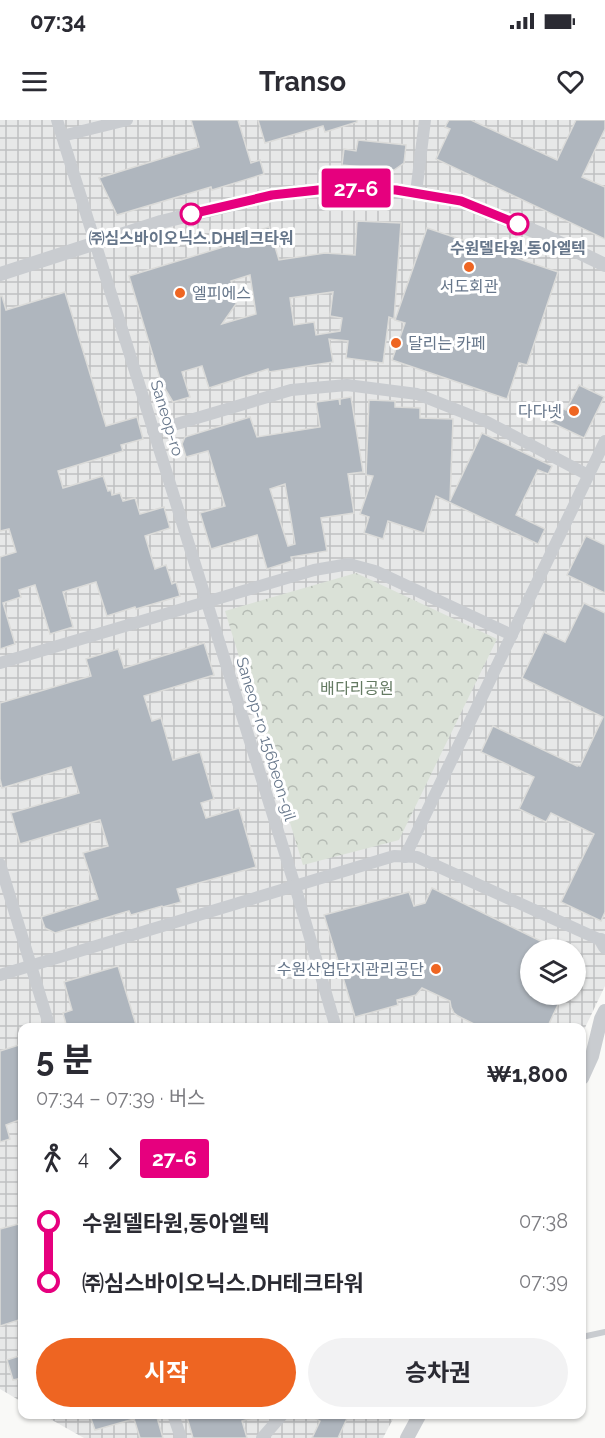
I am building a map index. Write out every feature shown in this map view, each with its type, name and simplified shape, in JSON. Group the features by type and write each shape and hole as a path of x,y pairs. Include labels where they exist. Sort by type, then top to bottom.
{"street":[{"name":"Saneop-ro","path":"57,120 206,602"},
{"path":"62,136 127,120"},
{"path":"416,193 425,120"},
{"path":"0,274 161,222 272,195 346,187 396,190 461,201 541,234 605,265"},
{"path":"153,431 291,390 347,385 417,394 485,421 588,476"},
{"path":"405,857 605,441"},
{"path":"0,663 314,570 350,564 375,571 512,635"},
{"name":"Saneop-ro 156beon-gil","path":"206,602 295,886 335,1023"},
{"path":"0,975 394,856 417,857 604,943"},
{"path":"0,864 48,1023"},
{"path":"586,1069 605,1011"},
{"path":"592,1056 605,1041"},
{"path":"175,1419 181,1438"},
{"path":"262,1438 279,1419"},
{"path":"407,1438 417,1419"}],"lane":[{"path":"586,1336 605,1332"}],"shaded area":[{"path":"0,120 605,120 605,986 586,1026 586,1023 18,1023 18,1400 0,1389"},
{"path":"50,1419 393,1419 383,1438 84,1438"}],"green space":[{"name":"배다리공원","path":"356,573 497,639 399,840 303,865 225,611"}],"building":[{"path":"191,120 238,120 251,163 260,160 264,174 117,215 99,178 199,147"},
{"path":"258,120 357,120 357,122 325,132 323,126 265,143"},
{"path":"449,120 471,120 557,160 576,120 605,120 605,129 582,177 605,187 605,239 436,159 450,129 445,127"},
{"path":"358,140 406,145 404,163 394,170 342,165 344,149 356,151"},
{"path":"357,221 401,223 394,319 389,317 383,363 346,358 348,341 329,339 333,362 269,372 268,369 209,388 202,366 182,372 190,397 173,402 161,382 129,276 233,244 231,239 269,227 279,260 325,253 355,255","holes":["250,275 256,314 222,324 236,304 231,281","333,292 330,316 342,318 340,331 316,335 314,322 294,325 290,298"]},
{"path":"427,228 558,272 527,365 519,363 507,399 392,360 405,323 395,320"},
{"path":"65,292 106,426 137,417 143,439 121,445 123,451 58,471 63,488 103,476 108,491 111,490 112,495 120,493 123,501 135,498 140,514 164,507 170,528 145,536 155,569 166,565 172,584 176,582 180,596 107,616 96,582 63,592 73,627 50,634 35,585 19,590 21,597 3,603 15,644 0,649 0,557 16,552 9,529 0,531 0,296 2,296 6,310"},
{"path":"579,385 604,397 584,438 550,422 557,406 566,410"},
{"path":"351,397 363,472 348,474 354,513 321,518 327,551 291,557 292,561 267,569 257,535 211,549 200,513 225,506 208,451 186,457 182,444 185,437 250,417 257,437 320,427 316,402 339,399 340,405 340,399","holes":["285,484 295,544 288,546 270,489"]},
{"path":"369,400 395,401 395,407 420,408 420,418 453,419 450,501 482,433 552,466 548,474 538,470 516,515 545,529 538,544 436,496 424,533 388,521 383,539 364,533 369,517 360,514 373,476 366,475"},
{"path":"586,536 605,545 605,593 567,575"},
{"path":"584,603 605,613 605,912 601,921 561,902 594,834 551,813 546,822 519,809 534,777 481,752 493,726 580,766 603,717 522,678 544,632 565,642"},
{"path":"204,643 214,675 144,696 152,721 161,718 173,760 200,752 214,799 201,803 206,818 239,808 256,867 177,889 181,902 131,915 129,911 55,933 45,928 41,917 98,899 83,853 108,846 100,820 20,844 11,813 79,793 71,767 2,788 0,703 91,676 86,659 118,649 124,668"},
{"name":"수원산업단지관리공단","path":"432,888 536,939 520,939 520,1005 558,1005 549,1023 472,1023 454,1013 450,1001 422,988 416,995 397,1000 398,1005 355,1017 324,915 409,892 414,906 425,903"},
{"path":"118,966 135,1023 66,1023 63,1013 72,1010 64,982"},
{"path":"18,1045 18,1120 6,1125 10,1139 0,1142 0,1051"},
{"path":"18,1224 18,1320 0,1326 0,1229"},
{"path":"18,1356 18,1379 13,1380 7,1360"},
{"path":"91,1419 134,1419 95,1430"},
{"path":"134,1419 157,1419 163,1438 140,1438"},
{"path":"187,1419 249,1419 242,1421 247,1438 193,1438"},
{"path":"316,1419 347,1419 338,1438 312,1438 320,1421"}],"bus line":[{"name":"27-6","path":"191,214 272,195 346,187 396,190 461,201 518,224"}],"place":[{"name":"㈜심스바이오닉스.DH테크타워","path":"191,214"},
{"name":"수원델타원,동아엘텍","path":"518,224"},
{"name":"서도회관","path":"469,267"},
{"name":"엘피에스","path":"180,293"},
{"name":"달리는 카페","path":"396,343"},
{"name":"다다넷","path":"574,411"},
{"name":"수원산업단지관리공단","path":"436,969"}]}
